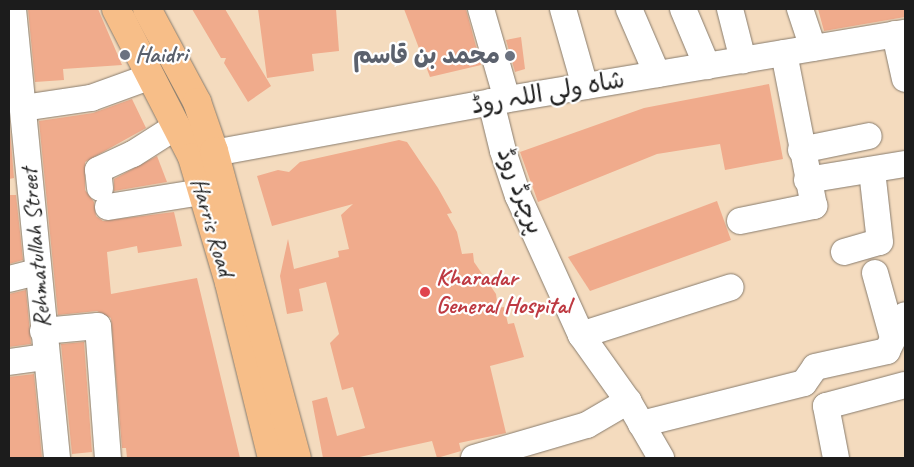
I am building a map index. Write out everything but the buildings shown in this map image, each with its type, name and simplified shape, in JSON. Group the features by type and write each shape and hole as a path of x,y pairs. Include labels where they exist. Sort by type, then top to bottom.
{"main road":[{"name":"Harris Road","path":"116,9 149,77 177,126 203,154 297,458"},
{"name":"Harris Road","path":"147,9 196,102 203,154 202,192 229,283 272,458"}],"street":[{"name":"Rehmatullah Street","path":"13,9 20,189 37,272 57,458"},
{"name":"پرچرڈ روڈ","path":"481,9 499,101 503,152 518,196 581,335 628,401 661,458"},
{"path":"563,9 585,86"},
{"path":"629,9 657,74"},
{"path":"684,9 707,66"},
{"path":"730,9 743,60"},
{"path":"800,9 813,48"},
{"path":"900,34 905,80"},
{"name":"شاہ ولی اللہ روڈ","path":"203,154 585,86 900,34"},
{"path":"740,221 814,206 801,150 784,53"},
{"path":"17,94 90,98 149,77"},
{"path":"177,126 133,154 98,170 104,197 202,192"},
{"path":"801,150 869,136"},
{"path":"807,180 872,171 905,164"},
{"path":"844,252 880,242 872,171"},
{"path":"9,279 37,272"},
{"path":"875,273 893,338"},
{"path":"581,335 731,287"},
{"path":"641,424 804,383 815,367 854,360 887,351 905,315"},
{"path":"43,331 98,326 108,458"},
{"path":"9,362 46,357"},
{"path":"854,360 864,396"},
{"path":"836,458 826,406 905,385"},
{"path":"474,458 587,425 628,401"}],"place":[{"name":"Haidri","path":"125,55"},
{"name":"محمد بن قاسم","path":"510,56"},
{"name":"Kharadar General Hospital","path":"425,292"}]}
